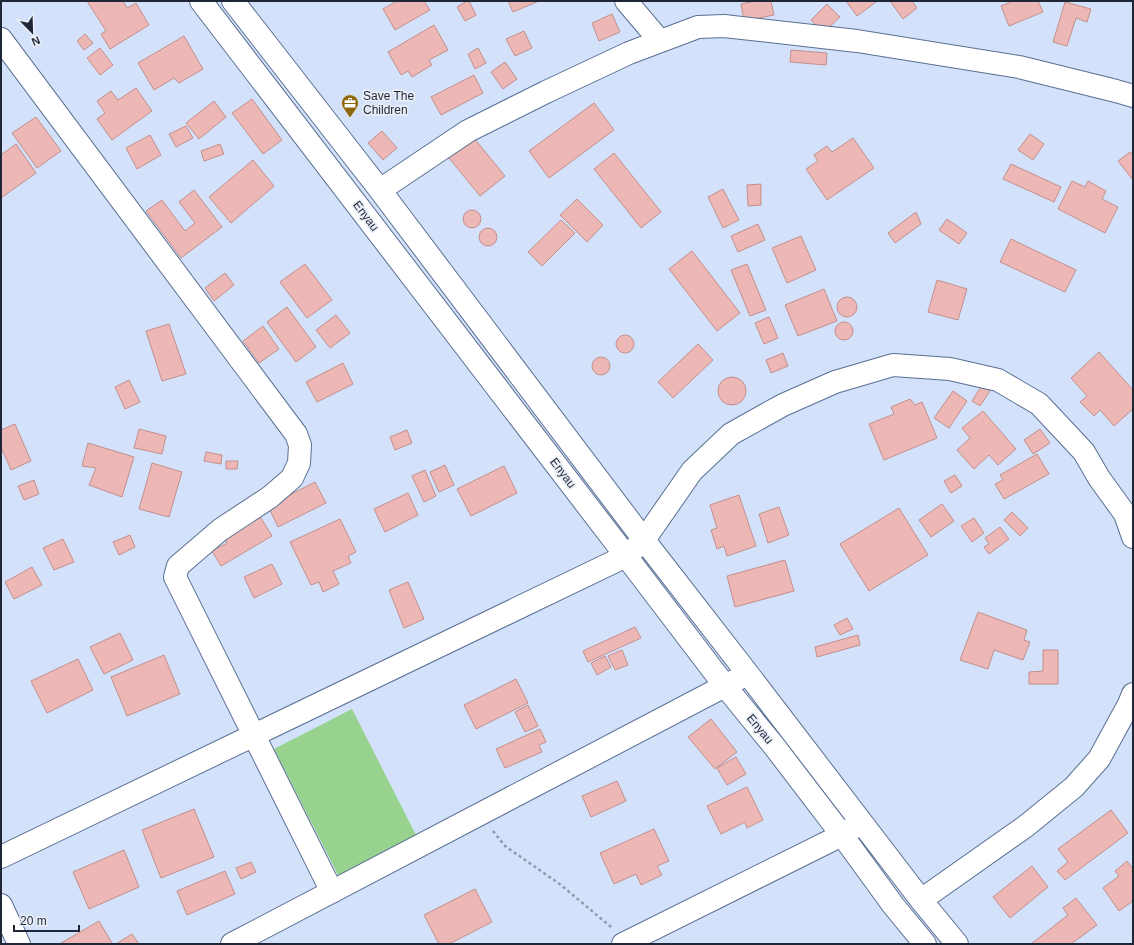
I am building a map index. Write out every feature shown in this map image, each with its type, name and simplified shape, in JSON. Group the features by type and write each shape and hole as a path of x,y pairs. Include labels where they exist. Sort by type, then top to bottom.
{"street":[{"name":"Enyau","path":"201,1 725,686 774,746 893,905 925,944"},
{"name":"Enyau","path":"232,1 380,190 644,540 861,821 952,942"},
{"path":"626,1 660,41"},
{"path":"380,190 468,131 628,53 698,27 724,26 857,41 1019,67 1133,96"},
{"path":"1,39 277,407 296,434 300,444 298,463 292,478 270,497 220,530 178,566 175,577 332,892"},
{"path":"1,857 626,556 644,540 692,470 731,434 783,405 835,382 893,365 950,369 998,380 1039,404 1084,452 1099,478 1125,514 1133,537"},
{"path":"232,944 748,674"},
{"path":"921,900 1026,826 1074,787 1099,759 1133,694"},
{"path":"626,943 842,835 861,821"},
{"path":"1,905 19,944"}],"path":[{"path":"479,814 505,846 561,885 626,943"}],"green space":[{"path":"352,709 418,839 340,879 274,749"}],"building":[{"path":"87,1 123,1 127,8 136,3 149,25 110,49 101,34 106,31"},
{"path":"397,1 424,1 430,10 395,30 383,9"},
{"path":"469,1 476,15 465,21 457,7"},
{"path":"508,1 539,1 513,12"},
{"path":"755,1 771,1 774,15 744,21 741,4"},
{"path":"846,1 875,1 876,2 857,16"},
{"path":"890,1 912,1 917,8 903,19"},
{"path":"1013,1 1038,1 1043,12 1009,26 1001,6"},
{"path":"1065,2 1091,9 1087,22 1076,18 1067,46 1053,42"},
{"path":"827,4 840,17 823,33 811,20"},
{"path":"612,14 620,32 599,41 592,23"},
{"path":"434,25 448,50 429,60 432,65 412,77 408,71 401,75 388,52"},
{"path":"524,31 532,48 515,56 506,39"},
{"path":"85,34 93,43 84,50 77,41"},
{"path":"184,36 203,69 179,83 174,78 154,90 138,63"},
{"path":"100,48 113,65 100,75 87,58"},
{"path":"478,48 486,63 475,69 468,54"},
{"path":"791,50 827,53 826,65 790,62"},
{"path":"505,62 517,79 503,89 491,72"},
{"path":"474,75 483,93 441,115 431,97"},
{"path":"136,88 152,111 112,140 97,119 105,113 97,101 111,91 118,100"},
{"path":"252,99 282,140 263,154 232,113"},
{"path":"214,101 226,117 199,139 186,123"},
{"path":"594,103 614,130 549,178 529,151"},
{"path":"36,117 61,151 37,168 12,133"},
{"path":"186,126 193,138 176,147 169,134"},
{"path":"382,131 397,148 383,160 368,143"},
{"path":"469,132 505,176 480,196 444,152"},
{"path":"1030,134 1044,144 1033,160 1018,150"},
{"path":"150,135 161,155 137,169 126,148"},
{"path":"853,138 874,168 827,200 806,169 818,161 814,155 827,146 832,152"},
{"path":"16,144 36,173 1,198 1,155"},
{"path":"220,144 224,154 204,161 201,151"},
{"path":"1130,152 1133,156 1133,180 1118,161"},
{"path":"614,153 661,212 641,228 594,169"},
{"path":"253,160 274,186 231,223 209,197"},
{"path":"1011,164 1061,187 1054,202 1003,179"},
{"path":"1072,181 1085,187 1088,181 1106,191 1102,199 1118,207 1105,233 1058,209"},
{"path":"761,184 761,205 748,206 747,185"},
{"path":"723,189 739,220 723,228 708,197"},
{"path":"194,190 222,227 181,258 146,211 162,200 185,231 195,223 179,202"},
{"path":"577,199 603,225 587,242 560,215"},
{"path":"472,210 478,213 481,219 478,225 472,228 466,225 463,219 466,213"},
{"path":"916,212 921,224 895,243 888,233"},
{"path":"947,219 967,233 959,244 939,230"},
{"path":"561,220 575,233 542,266 528,252"},
{"path":"758,224 765,240 738,252 731,236"},
{"path":"488,228 492,229 496,233 496,241 492,245 488,246 484,245 480,241 479,237 480,233 484,229"},
{"path":"801,236 816,270 787,283 772,248"},
{"path":"1011,239 1076,270 1065,292 1000,262"},
{"path":"692,251 740,313 717,331 669,269"},
{"path":"305,264 332,300 307,318 280,282"},
{"path":"747,264 766,310 750,316 731,270"},
{"path":"225,273 234,285 214,301 205,288"},
{"path":"937,280 967,289 958,320 928,312"},
{"path":"824,289 837,321 798,336 785,305"},
{"path":"847,297 854,300 857,307 854,314 847,317 840,314 837,307 840,300"},
{"path":"287,307 316,347 296,362 267,322"},
{"path":"336,315 350,333 330,348 316,330"},
{"path":"769,317 778,338 764,344 755,323"},
{"path":"844,322 850,325 853,331 850,337 844,340 838,337 835,331 838,325"},
{"path":"169,324 186,374 162,381 146,331"},
{"path":"263,326 279,349 259,363 243,341"},
{"path":"625,335 631,338 634,344 631,350 625,353 619,350 616,344 619,338"},
{"path":"698,344 713,360 673,398 658,382"},
{"path":"1099,352 1133,390 1133,409 1114,426 1100,410 1094,416 1080,402 1087,396 1071,378"},
{"path":"783,353 788,366 771,373 766,360"},
{"path":"601,357 607,360 610,366 607,372 601,375 595,372 592,366 595,360"},
{"path":"343,363 353,384 317,402 306,382"},
{"path":"732,377 742,381 746,391 742,401 732,405 722,401 718,391 722,381"},
{"path":"129,380 140,402 125,409 115,387"},
{"path":"982,385 990,391 980,406 972,401"},
{"path":"953,391 967,401 949,428 934,418"},
{"path":"910,399 915,405 922,402 937,438 884,460 869,424 894,414 891,407"},
{"path":"983,411 1016,449 998,465 989,455 974,469 957,450 970,438 962,428"},
{"path":"15,424 31,461 11,470 1,447 1,430"},
{"path":"139,429 166,436 162,454 134,448"},
{"path":"1040,429 1050,443 1033,454 1024,440"},
{"path":"407,430 412,443 395,450 390,437"},
{"path":"88,443 134,457 122,497 89,485 96,468 82,466"},
{"path":"206,452 222,455 221,464 204,461"},
{"path":"1037,454 1049,474 1004,499 995,484 1003,480 1000,475"},
{"path":"226,461 238,461 237,469 226,469"},
{"path":"152,463 182,472 169,517 139,509"},
{"path":"445,465 454,485 439,492 430,472"},
{"path":"504,466 517,493 471,516 457,489"},
{"path":"425,470 436,496 424,502 412,476"},
{"path":"955,475 962,486 951,493 944,481"},
{"path":"34,480 39,494 24,500 18,486"},
{"path":"315,482 326,503 278,527 268,506"},
{"path":"408,493 418,515 385,532 374,509"},
{"path":"739,495 756,546 727,556 724,546 717,549 711,530 717,528 710,505"},
{"path":"942,504 954,521 931,537 919,520"},
{"path":"779,507 789,535 768,543 759,514"},
{"path":"899,508 928,555 869,591 840,544"},
{"path":"256,510 272,536 221,566 212,551 227,543 220,531"},
{"path":"1012,512 1028,528 1020,536 1004,520"},
{"path":"974,518 984,533 972,542 961,526"},
{"path":"340,519 356,552 348,556 351,563 333,571 339,584 323,592 319,582 311,585 290,542"},
{"path":"1000,527 1009,539 989,554 984,547 989,544 985,538"},
{"path":"130,535 135,547 119,555 113,542"},
{"path":"63,539 74,562 54,570 43,548"},
{"path":"785,560 794,591 735,607 727,576"},
{"path":"272,564 282,584 254,598 244,577"},
{"path":"32,567 42,585 14,599 5,582"},
{"path":"408,582 424,619 404,628 389,590"},
{"path":"978,612 1027,630 1024,640 1030,642 1023,660 994,650 988,669 960,660"},
{"path":"847,618 853,629 840,635 834,625"},
{"path":"635,627 641,638 588,662 583,651"},
{"path":"120,633 133,660 104,674 90,647"},
{"path":"858,635 860,645 817,657 815,647"},
{"path":"622,650 628,665 615,670 608,656"},
{"path":"1043,650 1058,650 1058,684 1029,684 1029,672 1043,671"},
{"path":"164,655 180,694 127,716 111,677"},
{"path":"605,656 611,667 597,675 591,663"},
{"path":"78,659 93,690 47,713 31,681"},
{"path":"516,679 528,703 476,729 464,705"},
{"path":"528,705 538,726 525,732 515,712"},
{"path":"711,719 737,752 715,769 688,737"},
{"path":"540,729 546,742 539,745 542,752 505,768 496,749"},
{"path":"736,757 746,774 727,785 717,768"},
{"path":"617,781 626,801 591,817 582,796"},
{"path":"747,787 763,820 747,828 745,822 721,834 707,806"},
{"path":"194,809 214,857 161,878 142,830"},
{"path":"1111,810 1128,833 1065,880 1057,871 1068,862 1058,849"},
{"path":"654,829 669,861 657,866 662,875 641,885 636,874 614,884 600,853"},
{"path":"124,850 139,887 89,909 73,872"},
{"path":"1127,861 1133,869 1133,901 1119,911 1103,888 1119,876 1115,871"},
{"path":"251,862 256,872 241,879 236,868"},
{"path":"1032,866 1048,887 1010,918 993,897"},
{"path":"225,871 235,894 187,915 177,891"},
{"path":"475,889 492,922 449,944 439,944 424,915"},
{"path":"1076,898 1097,925 1071,944 1031,944 1068,915 1063,908"},
{"path":"99,921 112,943 111,944 61,943"},
{"path":"132,934 139,944 116,944"}],"place":[{"name":"Save The Children","path":"350,118"}]}
